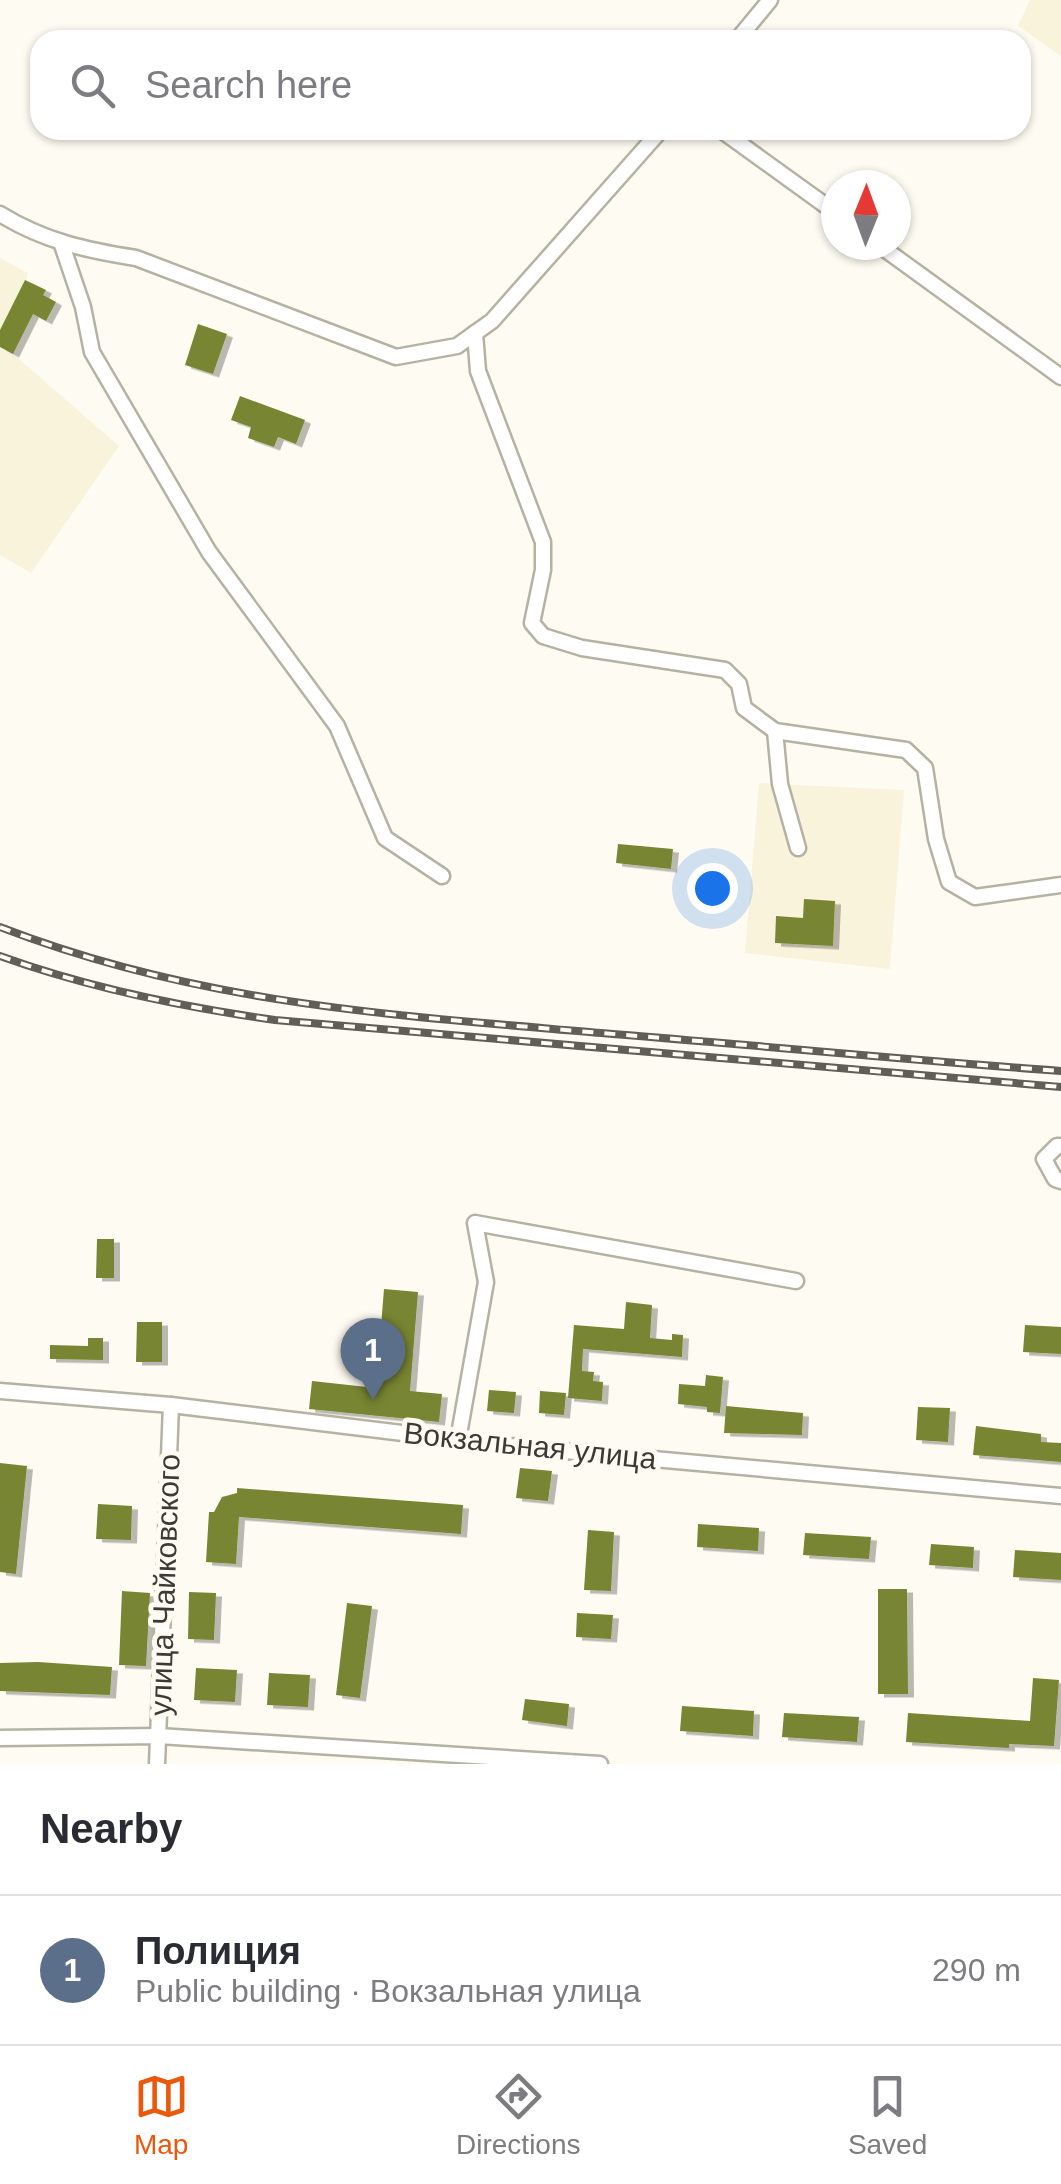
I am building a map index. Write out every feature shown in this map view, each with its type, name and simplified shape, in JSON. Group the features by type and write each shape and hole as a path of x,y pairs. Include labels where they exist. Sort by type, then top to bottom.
{"street":[{"path":"746,30 770,0"},
{"path":"0,214 33,234 136,258 396,356 457,346 492,321 652,140"},
{"path":"735,140 821,203"},
{"path":"61,242 83,307 92,352 209,552 338,726 386,838 442,876"},
{"path":"901,260 1061,377"},
{"path":"475,333 478,371 543,542 543,570 532,623 543,636 582,648 725,670 739,684 744,708 775,731 906,750 926,768 936,839 949,882 975,896 1061,886"},
{"path":"775,731 780,784 798,848"},
{"path":"1061,1146 1044,1159 1055,1179 1061,1182"},
{"path":"458,1440 486,1282 475,1222 796,1281"},
{"name":"Вокзальная улица","path":"0,1391 171,1405 458,1440 1061,1496"},
{"name":"улица Чайковского","path":"157,1764 171,1405"},
{"path":"0,1738 159,1736 600,1764"}],"shaded area":[{"path":"1030,0 1061,0 1061,56 1031,35 1031,30 1018,26"},
{"path":"0,258 28,273 26,280 46,290 44,295 56,302 46,321 33,315 13,354 119,446 31,573 0,555"},
{"path":"759,783 904,790 890,969 745,953"}],"building":[{"path":"25,280 46,290 43,295 56,302 46,321 33,314 13,354 0,347 0,330"},
{"path":"198,324 227,334 213,374 185,365"},
{"path":"240,396 305,420 296,444 278,437 274,447 248,438 251,427 231,420"},
{"path":"618,844 673,849 671,869 616,863"},
{"path":"804,899 835,901 833,946 775,943 776,916 803,918"},
{"path":"97,1239 114,1239 114,1278 96,1278"},
{"path":"384,1289 418,1292 410,1391 442,1394 439,1422 309,1409 312,1381 376,1388"},
{"path":"626,1302 652,1305 650,1338 672,1340 672,1334 683,1335 682,1357 583,1349 582,1371 594,1372 593,1381 603,1382 602,1401 568,1398 574,1325 624,1329"},
{"path":"137,1322 162,1322 162,1362 136,1362"},
{"path":"1025,1325 1061,1327 1061,1354 1023,1352"},
{"path":"88,1338 103,1338 103,1360 50,1359 50,1345 88,1346"},
{"path":"706,1375 723,1377 720,1413 707,1412 707,1407 678,1404 679,1384 705,1386"},
{"path":"489,1390 516,1392 514,1413 487,1411"},
{"path":"540,1391 566,1393 564,1415 539,1413"},
{"path":"726,1406 803,1413 802,1435 724,1433"},
{"path":"918,1407 950,1408 948,1442 916,1440"},
{"path":"976,1426 1041,1434 1041,1442 1061,1443 1061,1462 973,1455"},
{"path":"0,1463 27,1466 16,1574 0,1572"},
{"path":"520,1468 552,1471 548,1501 516,1498"},
{"path":"237,1488 463,1505 461,1534 239,1517 236,1564 206,1562 209,1512 214,1512 222,1497 237,1493"},
{"path":"98,1504 132,1506 131,1540 96,1539"},
{"path":"698,1524 759,1528 758,1551 697,1547"},
{"path":"588,1530 614,1532 611,1591 584,1590"},
{"path":"805,1533 871,1537 869,1559 803,1555"},
{"path":"931,1544 974,1547 973,1568 929,1565"},
{"path":"1015,1550 1061,1553 1061,1580 1013,1577"},
{"path":"878,1589 907,1589 908,1694 878,1694"},
{"path":"122,1591 150,1593 146,1666 119,1665"},
{"path":"189,1592 216,1593 214,1640 188,1639"},
{"path":"347,1603 372,1606 360,1698 336,1695"},
{"path":"577,1613 613,1615 611,1639 576,1637"},
{"path":"0,1663 112,1667 110,1695 0,1691"},
{"path":"196,1668 237,1670 235,1702 194,1700"},
{"path":"269,1673 310,1675 308,1707 267,1705"},
{"path":"1033,1678 1059,1680 1054,1746 1009,1744 1009,1748 906,1742 908,1713 1030,1721"},
{"path":"525,1699 569,1704 567,1726 522,1720"},
{"path":"682,1706 754,1711 753,1736 680,1731"},
{"path":"784,1713 859,1717 857,1742 782,1737"}],"railway":[{"path":"0,927 148,974 296,1002 446,1020 1061,1071"},
{"path":"0,956 136,995 275,1020 1061,1087"}],"place":[{"name":"Полиция","path":"373,1400"}]}
